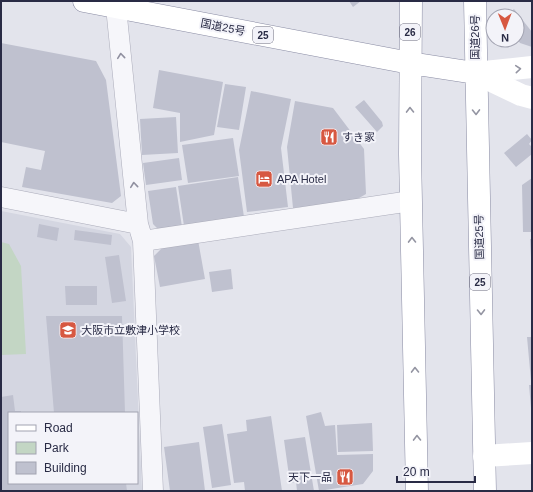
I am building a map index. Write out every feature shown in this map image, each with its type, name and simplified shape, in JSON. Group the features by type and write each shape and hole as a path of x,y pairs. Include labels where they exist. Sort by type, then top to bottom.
{"main road":[{"name":"国道25号","path":"84,1 410,63 475,73 485,491"},
{"name":"26","path":"410,63 411,1"},
{"name":"国道26号","path":"475,1 475,73"},
{"path":"410,63 411,200 417,491"},
{"path":"475,73 532,67"},
{"path":"475,73 532,98"},
{"path":"484,456 532,453"}],"street":[{"path":"116,7 141,232 153,491"},
{"path":"1,197 141,232 411,200"}],"shaded area":[{"name":"大阪市立敷津小学校","path":"1,211 120,234 131,247 142,491 1,491"}],"green space":[{"path":"1,242 9,244 21,266 26,354 1,355"}],"building":[{"path":"349,1 361,1 353,7"},
{"path":"525,23 532,32 532,47 525,45"},
{"path":"1,43 96,61 106,80 121,196 112,203 22,187 26,167 41,170 45,151 1,142"},
{"path":"159,70 223,82 214,135 180,142 180,113 153,108"},
{"path":"225,84 246,87 239,130 217,127"},
{"name":"APA Hotel","path":"251,91 291,99 281,148 288,207 247,212 239,150"},
{"path":"364,100 382,122 383,126 377,132 355,107"},
{"path":"295,101 333,108 364,149 366,194 354,201 293,208 287,147"},
{"path":"176,117 178,153 142,155 140,119"},
{"path":"527,134 532,140 529,144 532,147 532,154 516,167 504,153"},
{"path":"233,138 239,176 188,183 182,145"},
{"path":"179,158 182,180 146,185 143,163"},
{"path":"238,177 244,217 184,226 178,186"},
{"path":"532,178 532,232 523,232 522,185"},
{"path":"176,187 182,227 159,230 153,224 148,191"},
{"path":"39,224 59,228 57,241 37,237"},
{"path":"75,230 112,235 111,245 74,240"},
{"path":"530,239 532,239 532,257 531,257"},
{"path":"198,240 205,279 160,287 154,256 164,246"},
{"path":"119,255 126,301 112,303 105,257"},
{"path":"231,269 233,289 212,292 209,272"},
{"path":"65,286 97,286 97,305 66,305"},
{"path":"46,316 122,316 125,412 54,412"},
{"path":"527,337 532,337 532,381 531,381"},
{"path":"529,385 532,385 532,408 531,408"},
{"path":"13,395 15,411 21,411 8,412 8,484 126,484 127,491 1,491 1,397"},
{"path":"321,412 325,426 335,425 337,455 373,454 373,471 363,484 319,491 306,416"},
{"path":"271,416 282,491 245,491 244,482 234,483 227,434 247,431 246,420"},
{"path":"372,423 373,451 338,452 337,425"},
{"path":"222,424 231,485 212,488 203,427"},
{"path":"305,437 314,491 297,491 296,482 290,483 284,440"},
{"path":"199,442 205,491 170,491 164,447"}],"place":[{"name":"すき家","path":"329,137"},
{"name":"APA Hotel","path":"264,179"},
{"name":"大阪市立敷津小学校","path":"68,330"},
{"name":"天下一品","path":"345,477"}]}
